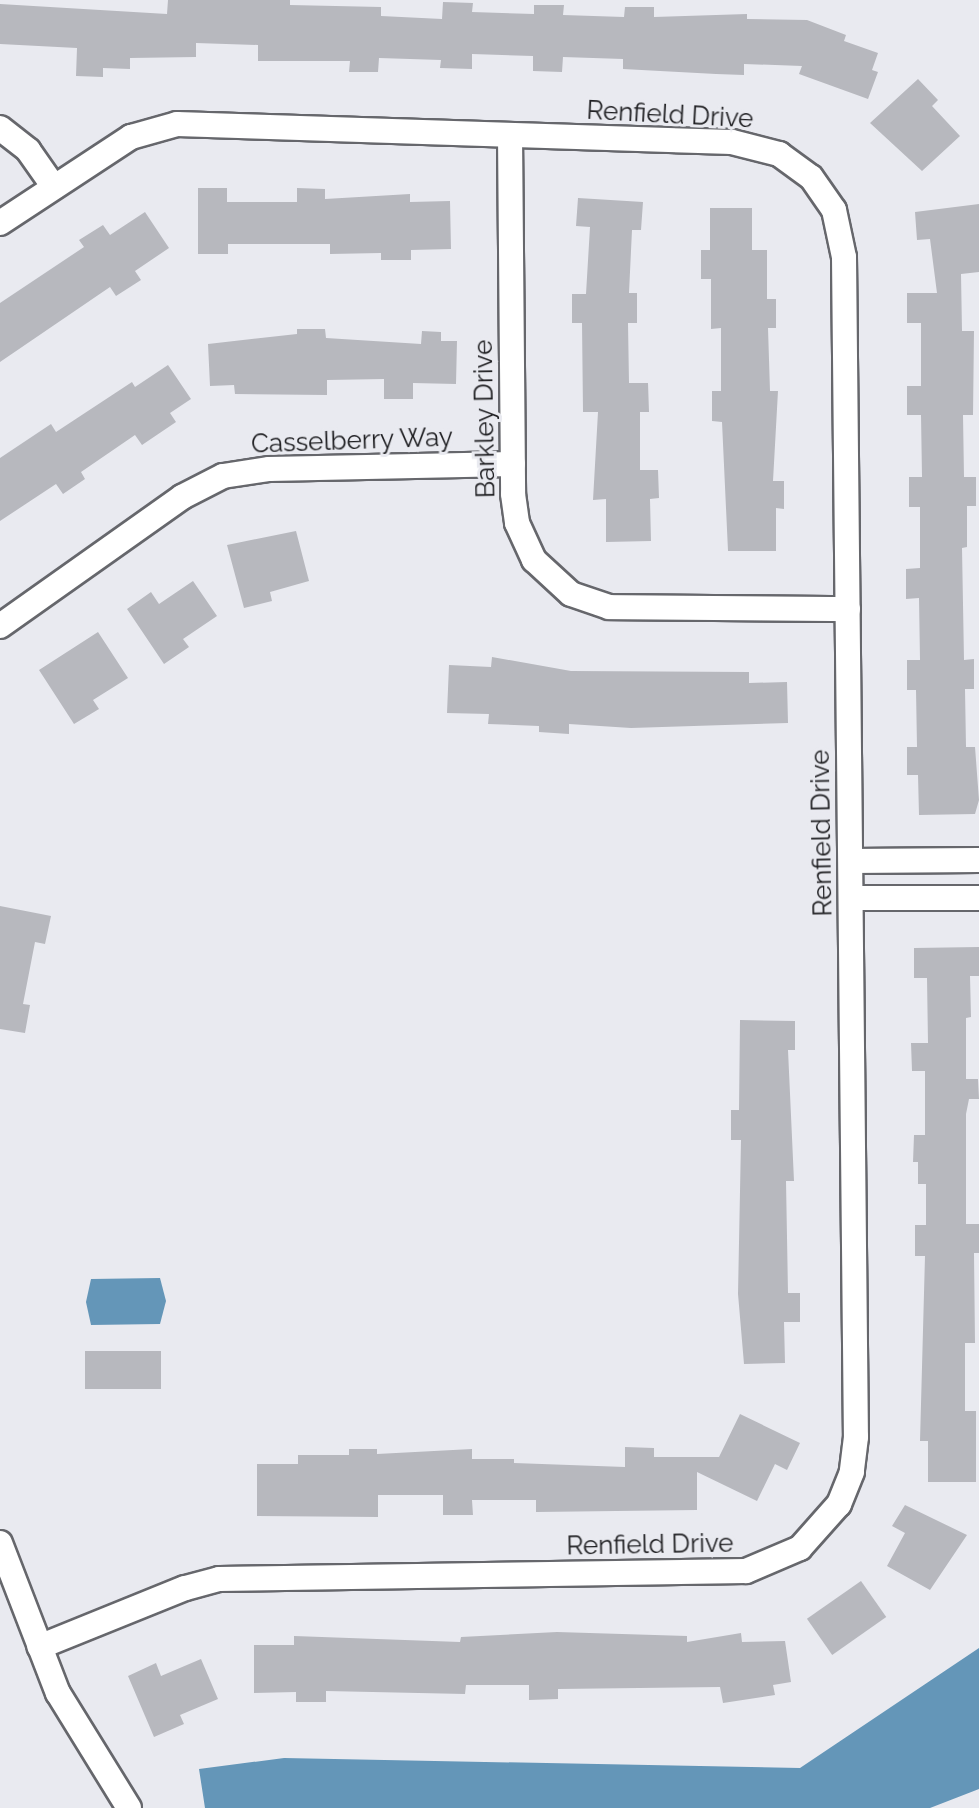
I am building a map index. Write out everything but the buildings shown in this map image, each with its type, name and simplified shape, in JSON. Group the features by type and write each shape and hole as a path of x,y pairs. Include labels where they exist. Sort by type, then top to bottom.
{"street":[{"name":"Renfield Drive","path":"0,223 131,137 177,124 510,135 751,145 796,164 824,193 840,228 844,257 856,1449 844,1494 818,1533 779,1560 734,1572 212,1580 39,1647"},
{"path":"0,128 28,150 54,187"},
{"name":"Barkley Drive","path":"510,135 513,464 515,514 524,543 547,575 580,598 629,609 848,609"},
{"name":"Casselberry Way","path":"0,626 182,497 223,476 269,469 513,464"},
{"path":"851,861 979,860"},
{"path":"851,898 979,898"},
{"path":"0,1543 39,1647 75,1726 129,1808"}],"water":[{"path":"160,1278 166,1301 160,1324 91,1325 86,1302 91,1279"},
{"path":"979,1648 979,1789 930,1808 205,1808 199,1769 284,1758 800,1768"}]}
